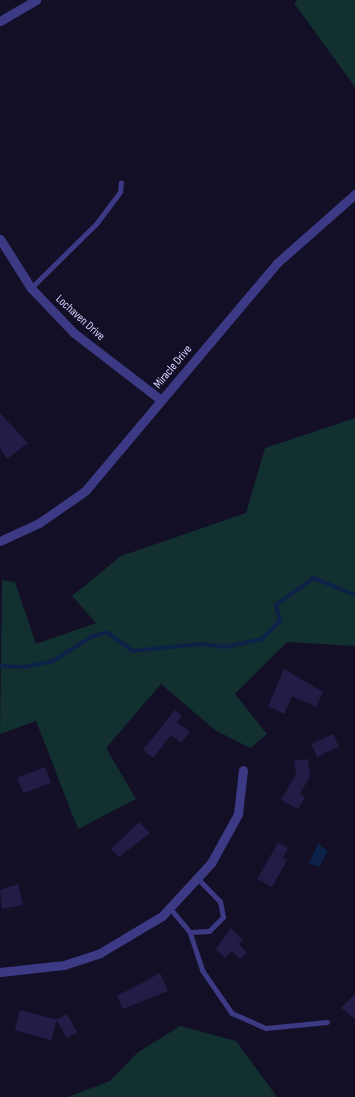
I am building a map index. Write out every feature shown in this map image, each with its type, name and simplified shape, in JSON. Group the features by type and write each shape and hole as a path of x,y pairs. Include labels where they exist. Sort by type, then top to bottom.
{"street":[{"path":"0,21 36,0"},
{"name":"Miracle Drive","path":"0,541 39,523 85,491 278,263 355,194"},
{"name":"Lochaven Drive","path":"0,238 31,288 74,333 161,400"},
{"path":"0,972 64,965 100,953 133,937 170,908 198,879 238,814 243,770"}],"lane":[{"path":"31,288 96,224 120,192 122,183"},
{"path":"190,932 209,931 223,917 220,902 198,879"},
{"path":"170,908 190,932 203,972 232,1013 266,1028 327,1022"}],"green space":[{"path":"297,0 355,0 355,87 294,3"},
{"path":"355,418 355,646 287,642 235,694 267,734 250,748 215,730 161,684 106,748 136,799 78,829 36,721 0,734 2,580 15,582 36,644 96,623 72,596 121,556 246,513 265,448"},
{"path":"180,1026 236,1041 277,1097 68,1097 110,1081 137,1053"}],"water":[{"path":"318,844 328,851 319,867 309,863"}],"building":[{"path":"0,413 28,443 7,459 0,448"},
{"path":"284,669 323,692 316,707 292,696 284,714 268,706"},
{"path":"175,710 182,716 177,722 190,732 181,743 171,735 153,758 143,750"},
{"path":"333,734 339,747 317,757 311,744"},
{"path":"308,759 310,776 300,794 305,797 298,809 281,800 296,774 294,761"},
{"path":"45,767 51,783 23,794 17,778"},
{"path":"139,822 150,833 119,857 111,849"},
{"path":"278,843 288,848 283,858 287,860 272,887 257,879"},
{"path":"18,884 23,905 2,909 0,890"},
{"path":"231,928 243,941 239,944 247,953 240,959 232,951 225,958 216,949"},
{"path":"160,973 168,991 123,1009 117,996"},
{"path":"355,994 355,1019 341,1008"},
{"path":"20,1010 57,1020 51,1040 15,1030"},
{"path":"67,1014 77,1032 67,1038 57,1020"}],"waterway":[{"path":"0,666 25,667 53,661 91,637 107,632 133,651 201,644 225,647 262,639 280,621 276,605 314,578 355,595"}]}
